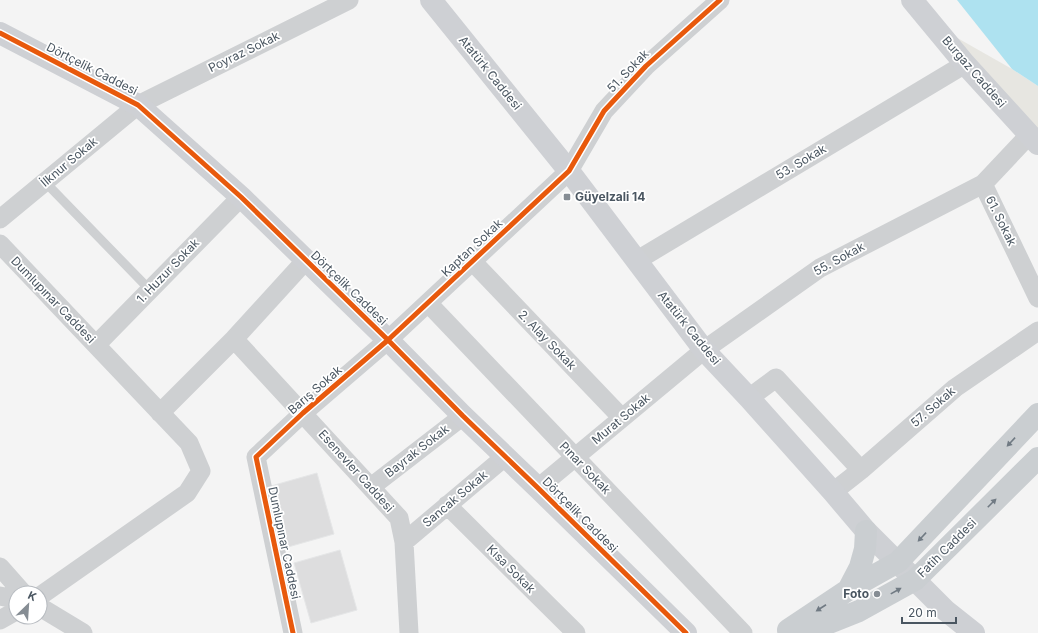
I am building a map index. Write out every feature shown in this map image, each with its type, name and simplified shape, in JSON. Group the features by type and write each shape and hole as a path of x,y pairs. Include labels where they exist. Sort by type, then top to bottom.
{"main road":[{"name":"Fatih Caddesi","path":"848,590 898,562 1038,414"},
{"name":"Fatih Caddesi","path":"796,633 819,627 859,611 915,580 1038,458"},
{"path":"782,633 848,590 860,568 865,549 866,531"}],"street":[{"name":"Poyraz Sokak","path":"138,104 350,0"},
{"name":"Atatürk Caddesi","path":"431,0 569,171 704,350 749,398 866,531 945,610 974,633"},
{"name":"Burgaz Caddesi","path":"912,0 965,64 1034,139"},
{"name":"51. Sokak","path":"569,171 604,111 646,66 714,2"},
{"name":"Dörtçelik Caddesi","path":"0,34 138,104 240,197 306,260 463,416 506,456 686,633"},
{"name":"53. Sokak","path":"636,261 965,64"},
{"name":"İlknur Sokak","path":"0,219 138,104"},
{"name":"61. Sokak","path":"1034,139 983,184 1038,298"},
{"name":"Kaptan Sokak","path":"388,340 569,171"},
{"name":"55. Sokak","path":"704,350 820,268 983,184"},
{"name":"1. Huzur Sokak","path":"96,345 240,197"},
{"name":"Dumlupınar Caddesi","path":"0,244 189,443 201,471 187,493 48,590"},
{"path":"160,413 234,339 306,260"},
{"name":"2. Alay Sokak","path":"472,262 622,418"},
{"name":"Pınar Sokak","path":"428,303 743,633"},
{"name":"57. Sokak","path":"833,492 861,470 955,388 1038,331"},
{"name":"Esenevler Caddesi","path":"234,339 399,518 404,542 409,633"},
{"name":"Barış Sokak","path":"256,457 303,413 388,340"},
{"name":"Murat Sokak","path":"538,488 704,350"},
{"path":"749,398 776,378 861,470"},
{"name":"Bayrak Sokak","path":"371,487 463,416"},
{"name":"Sancak Sokak","path":"404,542 506,456"},
{"name":"Dumlupınar Caddesi","path":"256,457 293,633"},
{"name":"Kısa Sokak","path":"447,505 576,633"},
{"path":"0,566 16,585"},
{"path":"48,613 83,633"}],"lane":[{"path":"44,182 150,290"}],"sand":[{"path":"931,23 1012,69 1038,86 1038,148"}],"water":[{"path":"957,0 1038,0 1038,86 1012,69"}],"building":[{"path":"317,473 334,534 288,547 271,486"},
{"path":"340,550 357,610 311,623 294,563"}],"cycle path":[{"path":"293,633 256,457 303,413 388,340 569,171 604,111 646,66 720,0"},
{"path":"0,33 138,105 241,197 686,633"}],"place":[{"name":"Güyelzali 14","path":"567,197"},
{"name":"Foto","path":"877,594"}]}
